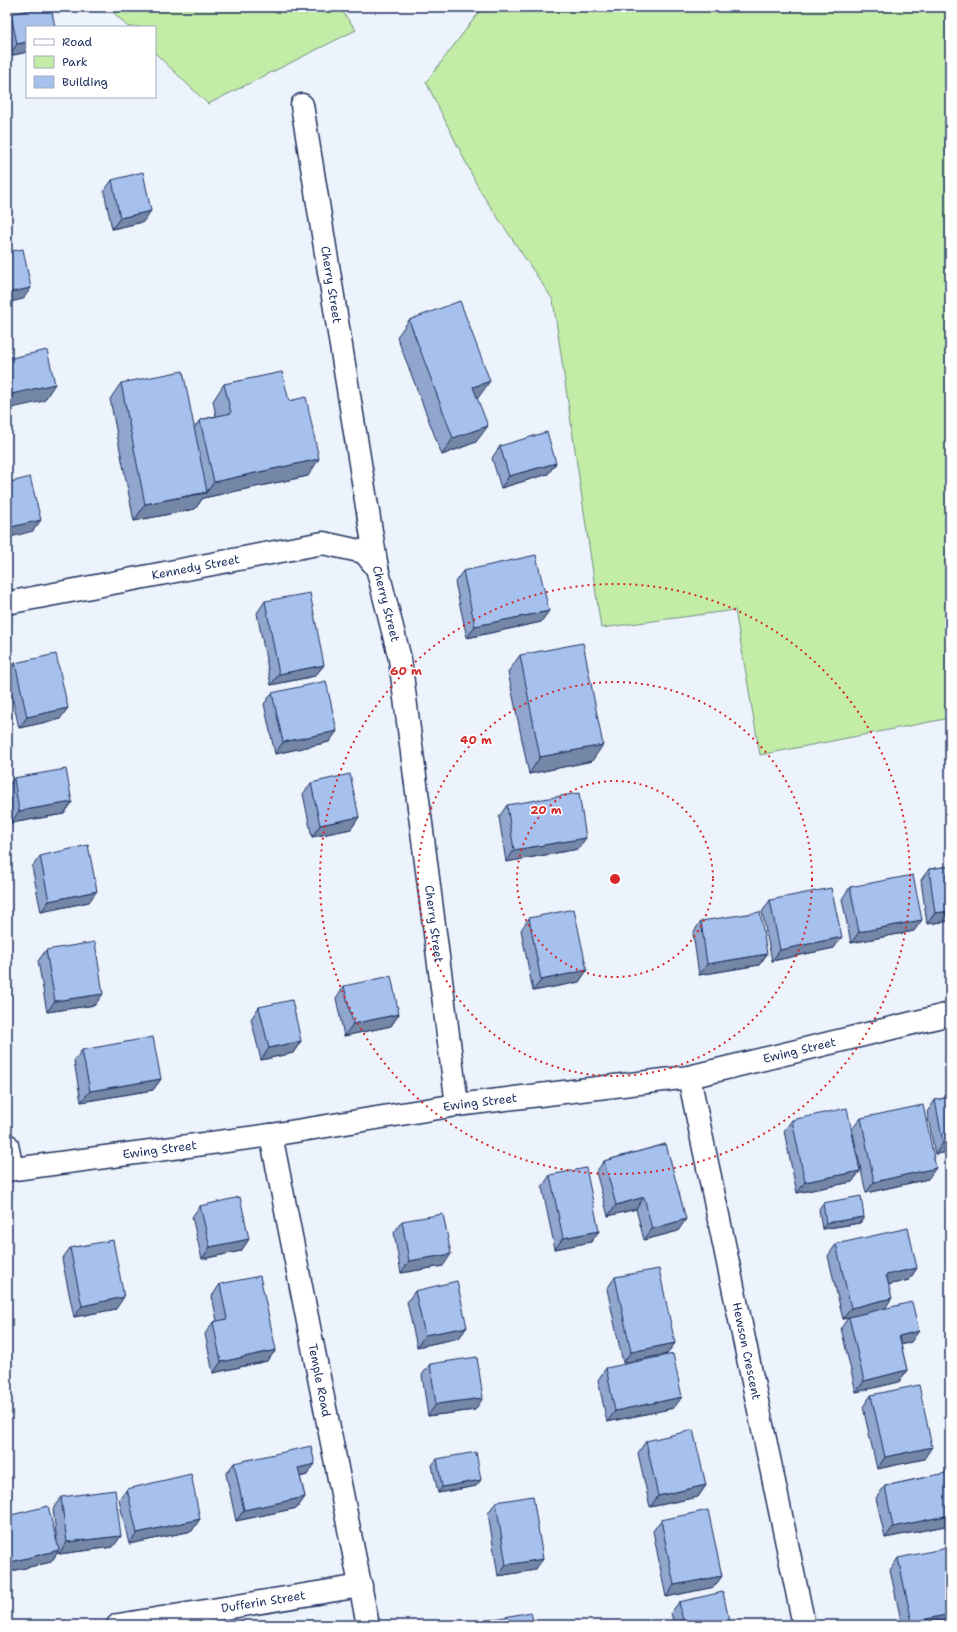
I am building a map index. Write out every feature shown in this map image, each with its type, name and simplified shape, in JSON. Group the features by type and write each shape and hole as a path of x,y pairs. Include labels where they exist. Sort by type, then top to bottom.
{"street":[{"name":"Cherry Street","path":"302,104 377,568 400,659 457,1106"},
{"name":"Kennedy Street","path":"7,603 323,542 364,552 377,568"},
{"name":"Ewing Street","path":"9,1170 271,1135 457,1106 689,1077 950,1014"},
{"name":"Hewson Crescent","path":"689,1077 804,1625"},
{"name":"Temple Road","path":"271,1135 368,1625"},
{"path":"7,1145 9,1170"},
{"name":"Dufferin Street","path":"118,1625 361,1586"}],"green space":[{"path":"108,7 339,7 356,30 208,104 156,54 156,26 127,26"},
{"path":"483,7 950,7 950,718 760,755 735,610 601,628 553,300 480,191 426,82"}],"building":[{"path":"44,7 51,7 55,26 26,26 26,42 17,44 11,14"},
{"path":"143,172 151,211 120,218 112,180"},
{"path":"23,249 31,288 7,293 7,252"},
{"path":"460,301 490,381 473,387 488,426 453,438 409,320"},
{"path":"47,350 55,384 7,395 7,359"},
{"path":"183,371 207,492 145,504 121,383"},
{"path":"282,372 289,401 306,397 319,459 214,482 200,420 231,413 224,384"},
{"path":"7,417 10,429 7,430"},
{"path":"547,432 556,463 509,476 500,446"},
{"path":"30,477 41,520 7,528 7,483"},
{"path":"536,555 549,611 475,626 463,571"},
{"path":"310,593 324,665 279,674 265,601"},
{"path":"583,643 603,745 540,757 520,655"},
{"path":"56,654 68,708 27,717 15,663"},
{"path":"326,681 337,731 283,742 272,693"},
{"path":"66,769 72,802 19,811 14,778"},
{"path":"350,774 359,817 320,825 311,783"},
{"path":"579,793 586,838 514,850 507,805"},
{"path":"88,845 97,891 49,901 40,856"},
{"path":"950,866 950,911 935,913 929,869"},
{"path":"913,875 922,920 859,932 850,887"},
{"path":"831,888 842,937 780,950 770,900"},
{"path":"574,909 587,970 541,980 529,918"},
{"path":"760,912 767,954 707,964 701,921"},
{"path":"95,942 103,994 55,1001 46,950"},
{"path":"391,976 399,1014 353,1024 344,986"},
{"path":"292,1000 301,1041 269,1048 259,1007"},
{"path":"153,1037 161,1079 90,1091 82,1050"},
{"path":"950,1097 950,1142 943,1143 935,1100"},
{"path":"923,1105 936,1168 874,1182 861,1118"},
{"path":"847,1108 860,1171 805,1182 792,1120"},
{"path":"666,1144 686,1219 652,1229 644,1197 616,1205 604,1161"},
{"path":"586,1168 599,1231 563,1238 550,1175"},
{"path":"861,1196 864,1217 826,1223 823,1203"},
{"path":"240,1197 249,1239 210,1247 200,1206"},
{"path":"443,1214 451,1254 409,1261 402,1221"},
{"path":"908,1228 917,1268 886,1275 892,1298 851,1308 836,1244"},
{"path":"113,1240 124,1297 82,1306 70,1248"},
{"path":"659,1269 675,1343 631,1352 615,1277"},
{"path":"260,1276 276,1350 221,1362 213,1322 227,1319 220,1284"},
{"path":"457,1281 467,1327 425,1335 415,1291"},
{"path":"912,1302 919,1331 899,1336 907,1370 864,1381 849,1317"},
{"path":"673,1354 682,1397 615,1411 606,1368"},
{"path":"477,1357 483,1398 436,1404 430,1364"},
{"path":"919,1385 932,1447 885,1457 871,1395"},
{"path":"693,1430 706,1485 658,1496 646,1441"},
{"path":"311,1446 315,1464 298,1468 305,1497 244,1510 234,1463"},
{"path":"476,1452 481,1480 442,1487 437,1459"},
{"path":"950,1472 950,1515 893,1527 885,1486"},
{"path":"191,1474 200,1519 137,1533 127,1489"},
{"path":"115,1490 121,1536 67,1542 61,1497"},
{"path":"533,1496 543,1559 506,1565 496,1502"},
{"path":"48,1506 59,1550 7,1563 7,1516"},
{"path":"708,1510 722,1576 674,1585 661,1520"},
{"path":"947,1548 950,1562 950,1614 912,1622 898,1558"},
{"path":"723,1592 730,1625 684,1625 679,1602"},
{"path":"531,1612 534,1625 491,1625 489,1620"}]}
